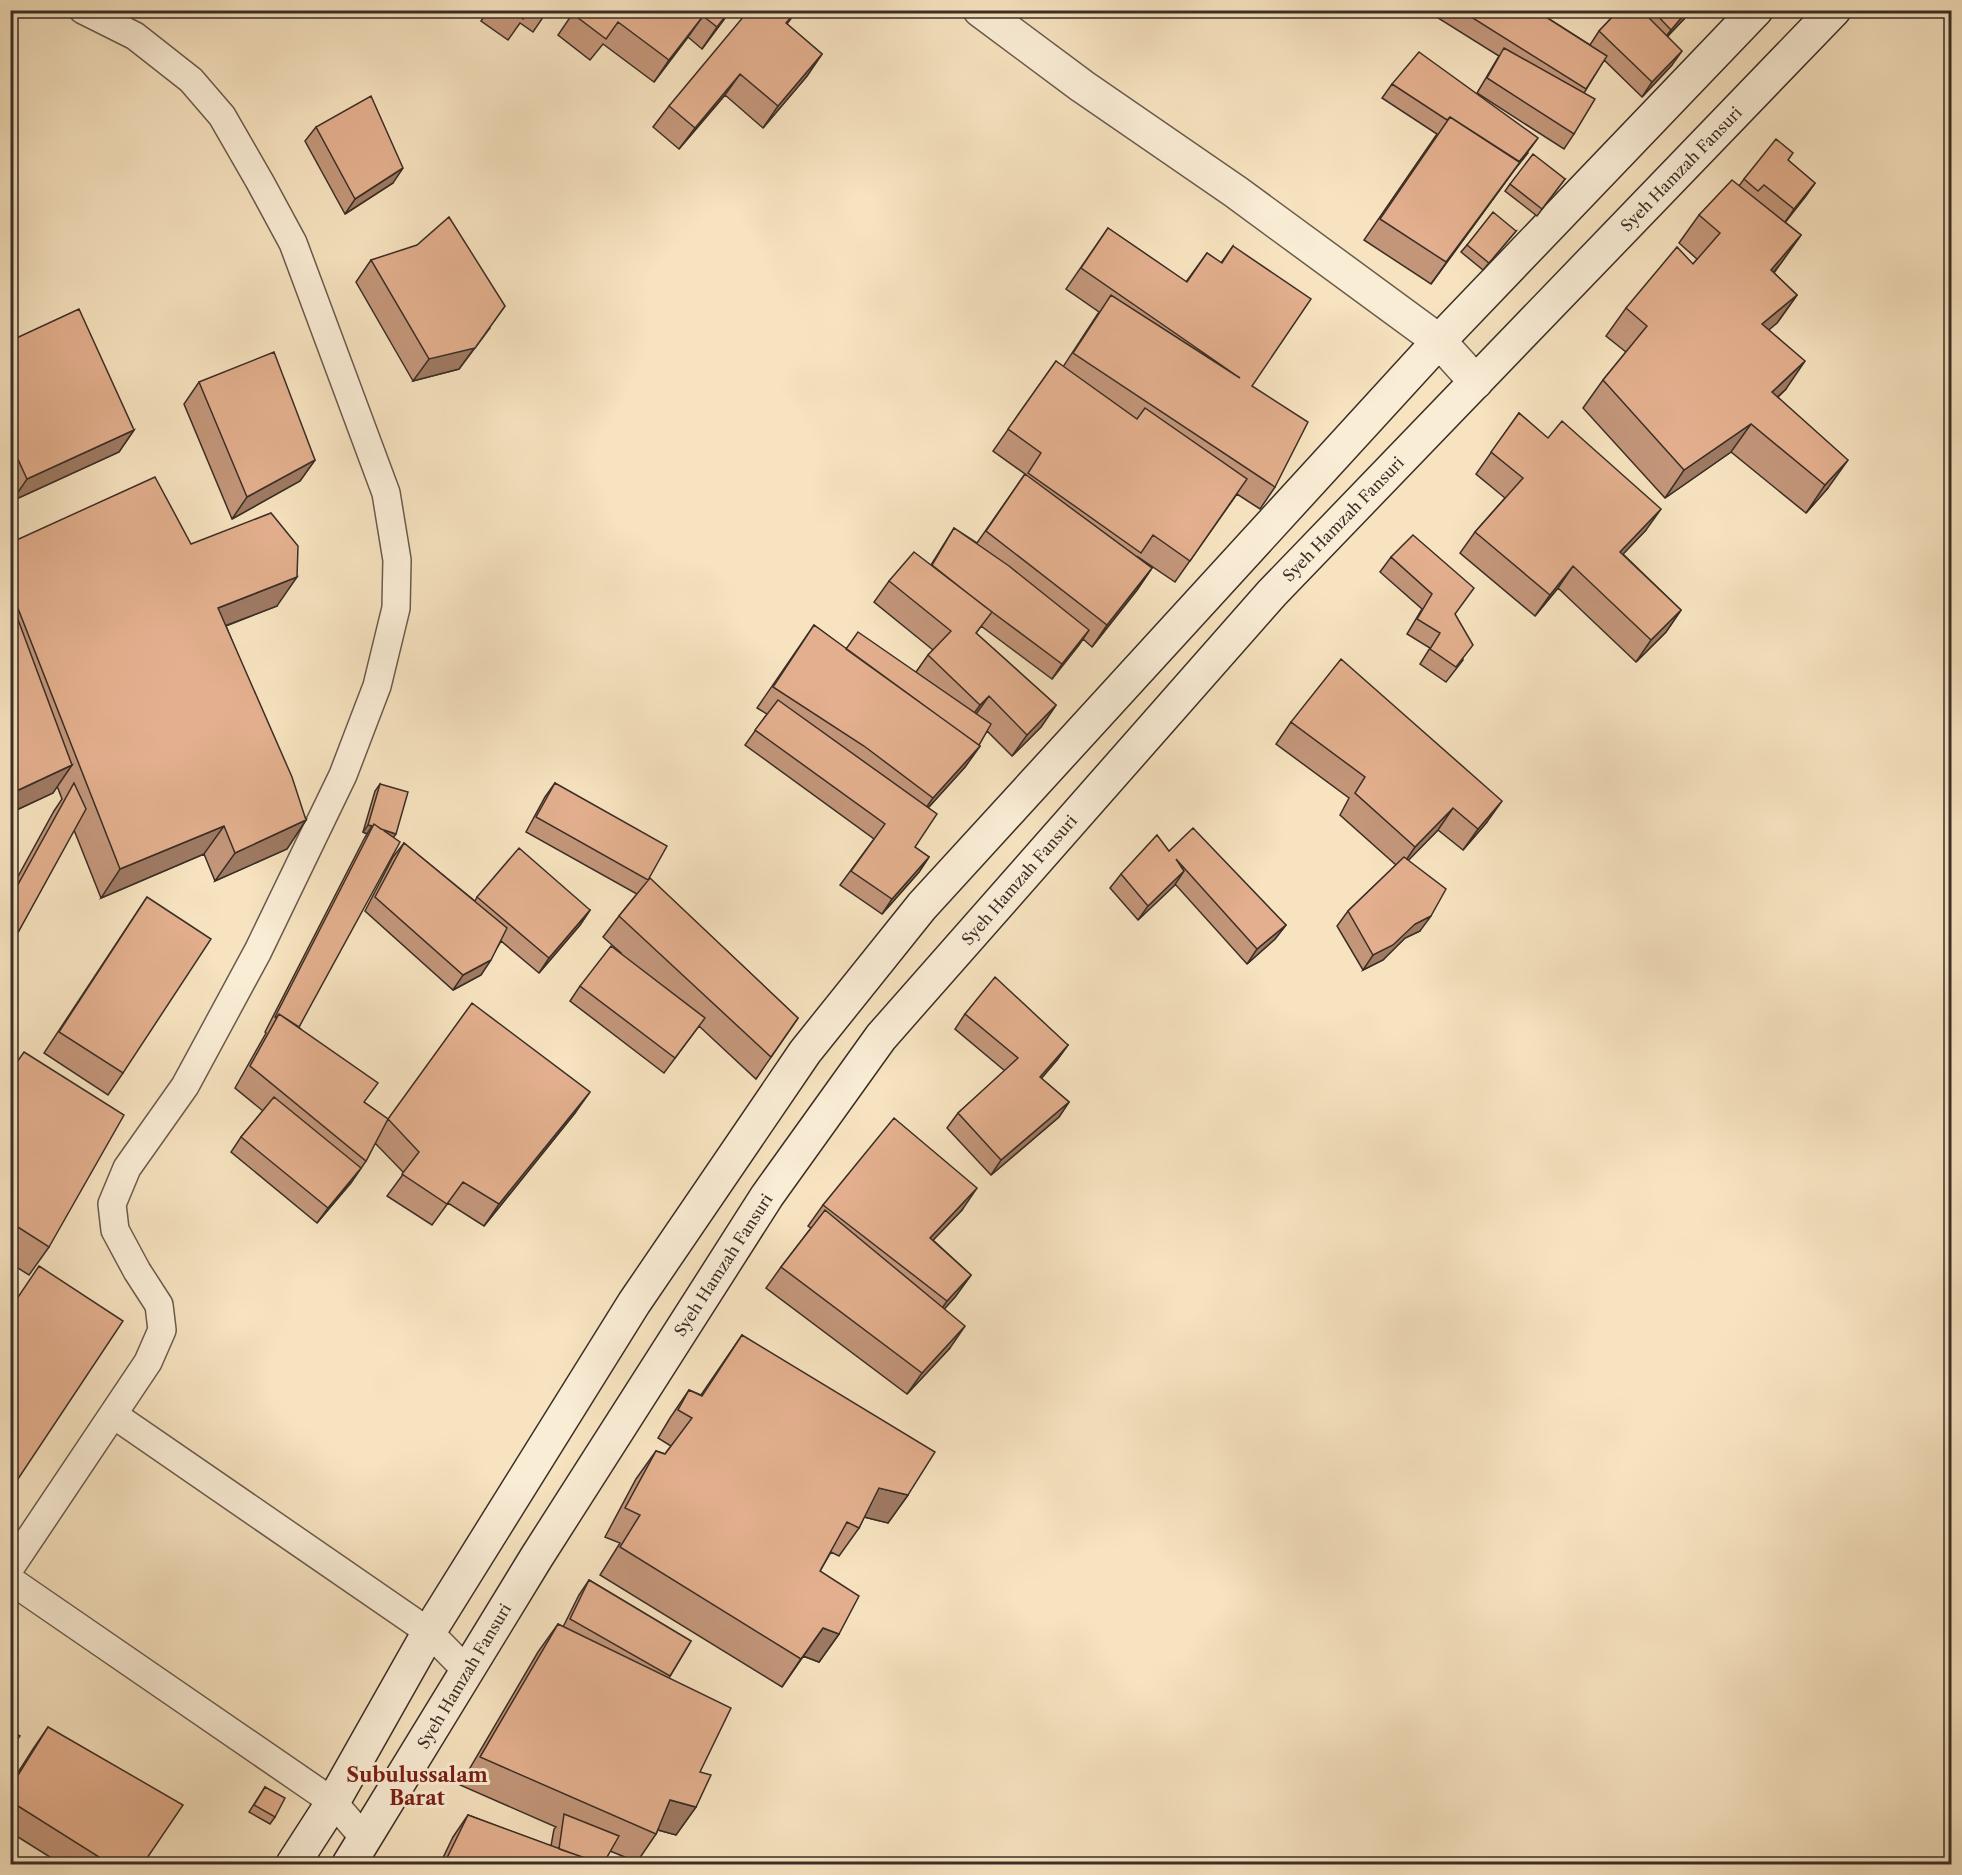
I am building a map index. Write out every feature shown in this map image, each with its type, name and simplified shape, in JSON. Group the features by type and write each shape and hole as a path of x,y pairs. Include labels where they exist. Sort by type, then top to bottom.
{"main road":[{"path":"980,10 1082,86 1236,192 1439,341 1476,382"},
{"path":"293,1864 333,1802 429,1632 634,1303 805,1052 922,906 1439,341 1756,10"},
{"name":"Syeh Hamzah Fansuri","path":"357,1852 536,1558 767,1196 881,1037 1272,593 1834,10"},
{"path":"736,1153 767,1196"}],"lane":[{"path":"10,1568 114,1416 148,1362 162,1330 159,1305 115,1230 112,1204 127,1168 184,1086 258,951 343,775 380,675 396,608 397,560 386,493 293,243 222,116 191,80 135,36 83,10"},
{"path":"114,1416 429,1632 467,1671"},
{"path":"10,1580 333,1802 357,1852"}],"building":[{"path":"512,10 529,10 523,19"},
{"path":"575,10 730,10 717,27 703,16 669,60 618,22 606,39 573,14"},
{"path":"749,10 792,10 795,13 786,23 822,54 778,106 740,74 695,128 669,106"},
{"path":"1460,10 1535,10 1607,56 1586,89"},
{"path":"1619,10 1641,10 1682,51 1652,82 1599,31"},
{"path":"1652,10 1688,10 1671,30"},
{"path":"1504,48 1595,99 1574,134 1487,78"},
{"path":"1419,52 1538,138 1519,162 1450,117 1447,120 1392,84"},
{"path":"371,96 403,168 355,199 316,127"},
{"path":"1450,117 1520,162 1446,262 1380,219"},
{"path":"1776,139 1793,153 1788,160 1815,183 1794,209 1764,185 1758,191 1744,179"},
{"path":"1533,154 1565,179 1542,209 1510,184"},
{"path":"1732,180 1801,235 1771,270 1797,295 1762,324 1805,361 1772,392 1848,460 1825,485 1751,424 1684,470 1603,380 1647,326 1626,308 1677,247 1693,264 1720,233 1699,215"},
{"path":"1493,212 1516,231 1489,263 1467,245"},
{"path":"449,217 505,306 475,348 429,359 371,260 417,245"},
{"path":"1108,228 1187,282 1207,253 1222,263 1233,246 1311,299 1252,386 1308,422 1275,487 1073,353 1111,295 1240,378 1081,268"},
{"path":"79,309 134,430 27,479 10,442 10,341"},
{"path":"274,352 315,460 247,497 199,382"},
{"path":"1056,361 1137,419 1145,408 1247,479 1190,561 1153,535 1141,553 1028,473 1041,453 1008,429"},
{"path":"1519,413 1548,438 1562,421 1661,509 1620,552 1681,610 1651,640 1573,566 1550,595 1475,532 1523,478 1491,452"},
{"path":"1025,474 1152,568 1107,625 986,531"},
{"path":"155,477 191,544 271,513 298,546 297,577 218,608 292,777 306,820 235,853 224,826 120,869 10,588 10,543"},
{"path":"954,528 1009,566 1089,630 1062,664 932,565"},
{"path":"1413,535 1474,588 1455,614 1473,645 1456,667 1430,649 1440,633 1417,619 1432,594 1391,557"},
{"path":"914,552 992,612 976,633 1056,705 1027,735 989,696 980,705 928,655 951,631 889,581"},
{"path":"10,598 72,765 10,794"},
{"path":"814,625 980,746 933,798 864,746 773,687"},
{"path":"858,632 991,724 979,745 846,649"},
{"path":"1341,659 1502,801 1478,829 1453,808 1415,847 1355,793 1365,777 1291,722"},
{"path":"778,700 937,814 915,847 929,857 892,899 851,871 885,824 755,730"},
{"path":"74,783 86,809 10,947 10,899"},
{"path":"555,783 667,846 648,880 536,817"},
{"path":"380,784 408,792 396,834 374,824 373,826 368,825"},
{"path":"374,824 400,842 299,1027 279,1014 276,1018 275,1017"},
{"path":"1193,828 1286,925 1257,949 1176,859 1184,871 1148,906 1121,874 1157,835 1169,851"},
{"path":"404,843 507,928 491,960 463,975 375,897"},
{"path":"519,848 590,910 549,958 477,897"},
{"path":"1404,857 1446,889 1431,916 1415,924 1393,945 1373,955 1348,911"},
{"path":"650,878 798,1018 771,1057 619,916"},
{"path":"147,897 211,939 123,1073 59,1032"},
{"path":"611,946 705,1018 675,1058 580,986"},
{"path":"995,977 1068,1045 1040,1077 1069,1102 1001,1160 958,1113 1018,1058 965,1014"},
{"path":"472,1003 590,1092 499,1204 463,1182 447,1204 402,1174 419,1152 388,1119"},
{"path":"279,1014 378,1083 364,1102 388,1119 366,1161 250,1066"},
{"path":"24,1052 124,1115 49,1247 10,1222 10,1072"},
{"path":"274,1097 361,1168 328,1208 241,1137"},
{"path":"894,1118 977,1188 930,1238 971,1275 947,1301 823,1205"},
{"path":"825,1210 965,1326 922,1373 781,1267"},
{"path":"39,1266 123,1321 10,1491 10,1309"},
{"path":"742,1335 935,1452 908,1495 879,1488 859,1528 847,1522 820,1571 859,1596 839,1634 823,1628 801,1659 620,1547 640,1515 625,1508 656,1451 665,1454 692,1418 678,1410 689,1390 702,1396"},
{"path":"589,1580 691,1641 670,1676 570,1619"},
{"path":"558,1624 731,1708 700,1772 711,1775 696,1807 670,1800 656,1834 480,1757"},
{"path":"48,1727 183,1805 143,1864 110,1864 10,1801 10,1788"},
{"path":"10,1730 20,1736 10,1749"},
{"path":"265,1787 285,1798 275,1817 254,1805"},
{"path":"564,1814 619,1836 603,1864 559,1849"},
{"path":"468,1815 601,1864 444,1864"}],"district":[{"name":"Subulussalam Barat","path":"417,1786"}]}
